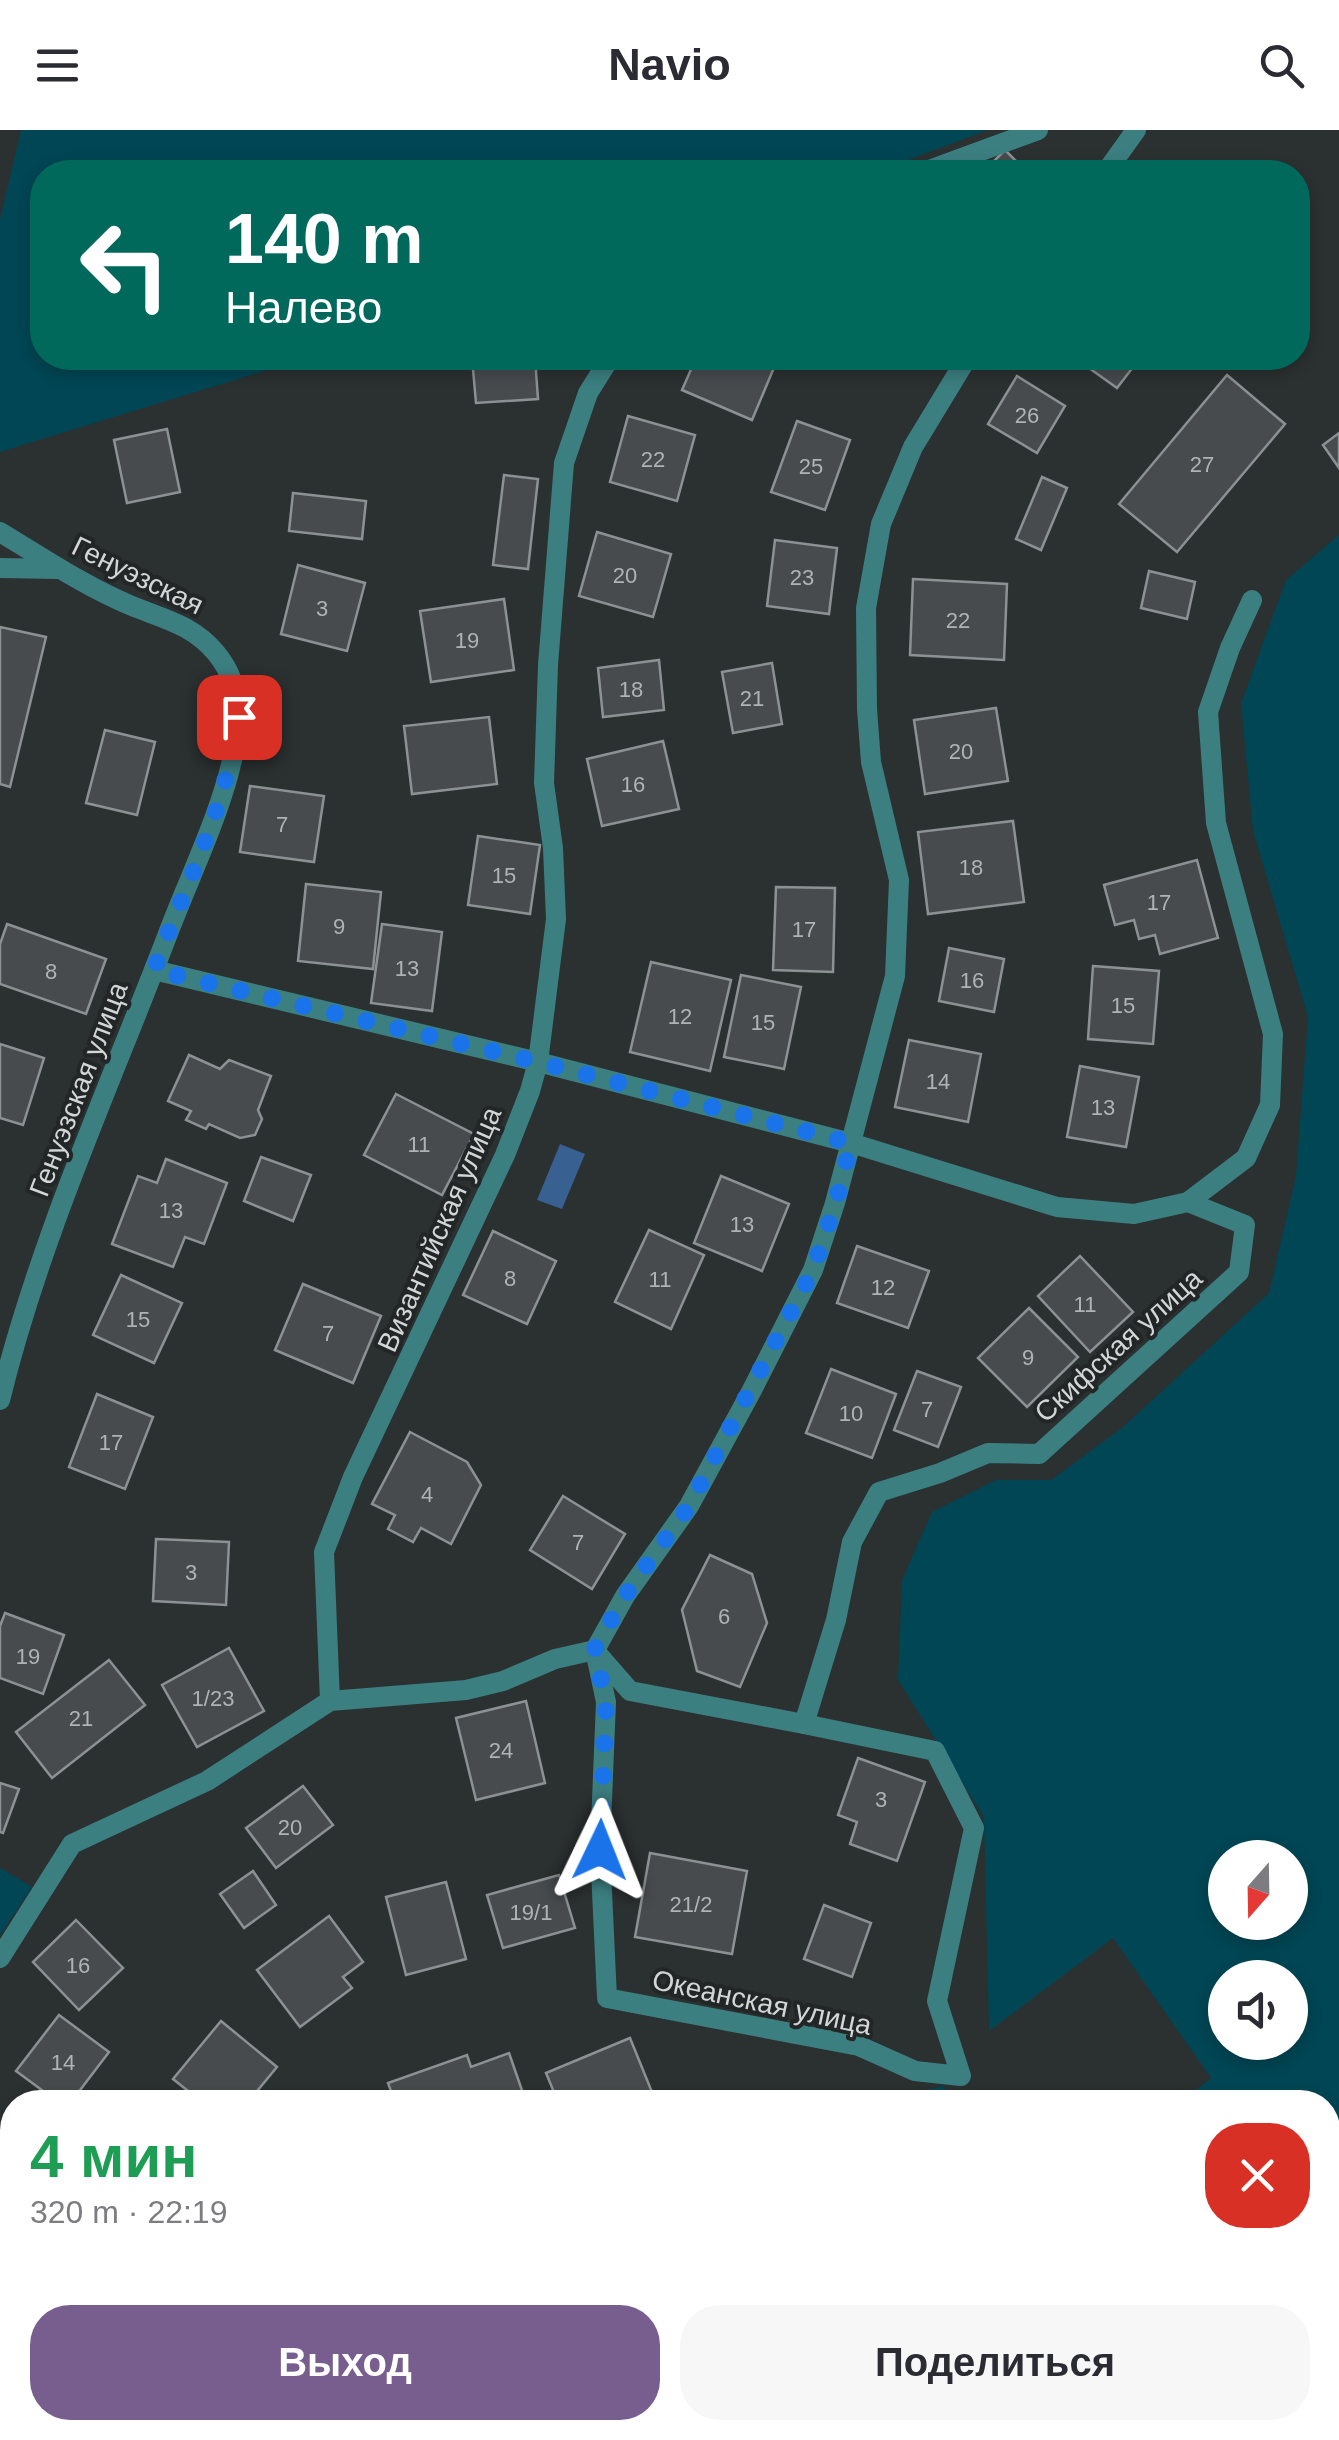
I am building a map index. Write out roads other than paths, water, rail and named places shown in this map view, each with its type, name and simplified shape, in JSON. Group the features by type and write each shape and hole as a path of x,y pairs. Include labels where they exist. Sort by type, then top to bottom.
{"street":[{"path":"957,160 1038,130"},
{"path":"1115,160 1136,130"},
{"name":"Византийская улица","path":"330,1700 324,1552 353,1477 505,1155 538,1062 556,919 554,848 544,783 548,665 564,463 588,392 602,370"},
{"path":"0,1958 72,1844 208,1781 330,1700 466,1690 594,1650 625,1596 689,1506 813,1270 836,1203 895,976 900,880 872,762 866,709 866,608 881,524 914,447 960,370"},
{"name":"Генуэзская","path":"0,532 132,606 195,631 218,655 234,684 239,717 234,750 154,970"},
{"path":"0,568 61,569"},
{"path":"154,970 538,1062 851,1143 1057,1207 1134,1214 1188,1202 1246,1158 1270,1105 1274,1034 1216,822 1208,712 1252,600"},
{"name":"Генуэзская улица","path":"0,1400 12,1349 78,1156 154,970"},
{"name":"Скифская улица","path":"804,1724 836,1620 852,1542 879,1492 988,1453 1039,1454 1239,1272 1246,1225 1188,1202"},
{"path":"594,1650 630,1691 804,1724"},
{"name":"Океанская улица","path":"594,1650 606,1702 600,1850 607,1998 859,2046 915,2072 961,2076 937,2001 974,1828 935,1751 804,1724"}]}
